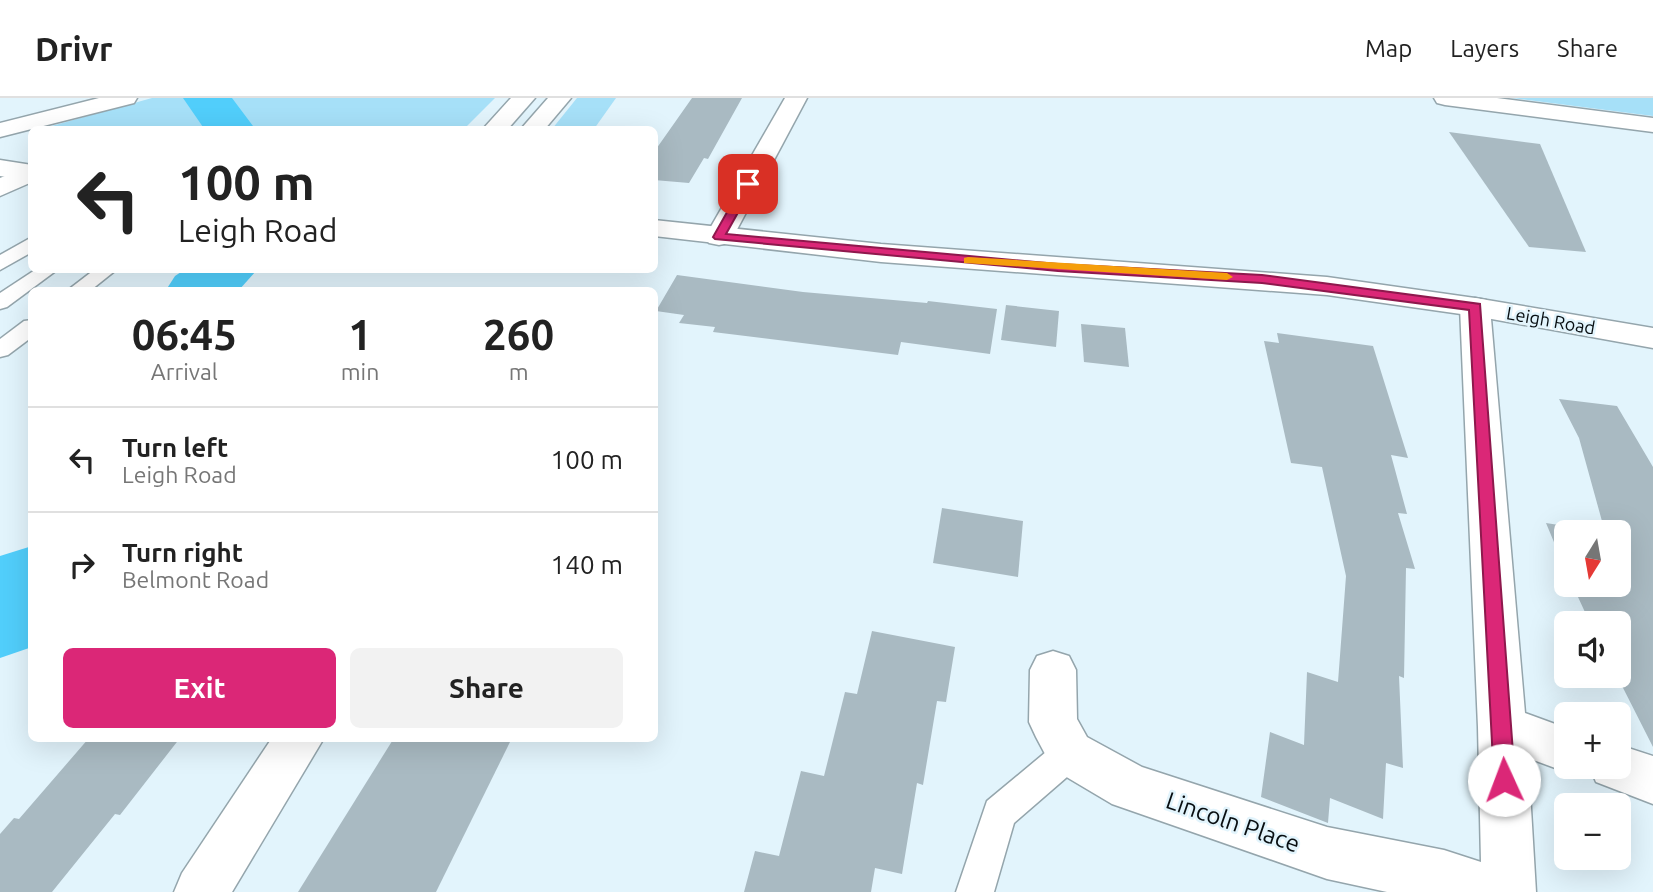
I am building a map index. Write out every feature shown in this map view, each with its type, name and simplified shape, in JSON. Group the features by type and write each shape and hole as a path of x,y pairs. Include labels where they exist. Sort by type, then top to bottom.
{"main road":[{"path":"0,119 26,111 126,98"},
{"path":"497,126 524,98"},
{"path":"535,126 560,98"},
{"path":"544,126 567,98"},
{"path":"719,237 796,98"},
{"path":"1445,98 1653,125"},
{"path":"0,130 67,107"},
{"path":"0,147 28,165"},
{"path":"0,168 28,167"},
{"path":"0,188 28,169"},
{"name":"Leigh Road","path":"658,229 719,237 995,262 1262,279 1475,307 1653,338"},
{"path":"1475,307 1502,727 1509,892"},
{"path":"1053,670 1053,722 1070,753"},
{"path":"1502,727 1554,746"},
{"path":"201,892 297,742"},
{"name":"Lincoln Place","path":"1070,753 1130,787 1327,853 1444,877 1489,892"},
{"path":"1631,772 1653,780"}],"lane":[{"path":"0,264 28,246"},
{"path":"0,303 43,273"},
{"path":"82,287 102,273"},
{"path":"0,350 28,329"},
{"path":"975,892 999,813 1070,753"}],"shaded area":[{"path":"152,98 495,98 467,126 52,126"},
{"path":"577,98 616,98 596,126 554,126"},
{"path":"1512,98 1653,98 1653,116"}],"building":[{"path":"692,98 742,98 708,159 704,158 689,183 658,180 658,146"},
{"path":"1449,132 1540,144 1586,252 1529,247"},
{"path":"677,275 803,292 997,309 990,354 901,342 898,355 713,332 715,327 679,323 684,315 658,311"},
{"path":"1006,305 1059,311 1056,347 1001,340"},
{"path":"1081,324 1125,328 1129,367 1084,362"},
{"path":"1277,333 1373,346 1408,458 1391,455 1407,514 1398,513 1415,569 1406,568 1404,678 1399,676 1403,768 1386,763 1383,819 1330,798 1328,823 1261,797 1270,732 1304,745 1307,672 1338,682 1346,576 1322,467 1291,463 1264,341 1279,343"},
{"path":"1559,399 1617,406 1653,467 1653,747 1623,688 1631,688 1631,611 1584,611 1578,597 1631,597 1631,520 1602,520 1579,438"},
{"path":"942,508 1023,521 1018,577 933,563"},
{"path":"1546,523 1554,524 1554,542"},
{"path":"872,631 955,647 946,702 937,701 923,785 917,783 902,874 875,868 871,892 744,892 755,851 779,856 801,771 824,776 845,692 857,694"},
{"path":"86,742 177,742 120,815 115,814 52,892 0,892 0,834 14,818 19,819"},
{"path":"392,742 510,742 436,892 298,892"}],"waterway":[{"path":"207,98 228,126"},
{"path":"202,287 221,273"},
{"path":"0,619 28,587"}],"slow traffic":[{"path":"968,260 1227,277"}],"route":[{"path":"748,184 719,237 1058,267 1262,279 1475,307 1504,780"}]}
